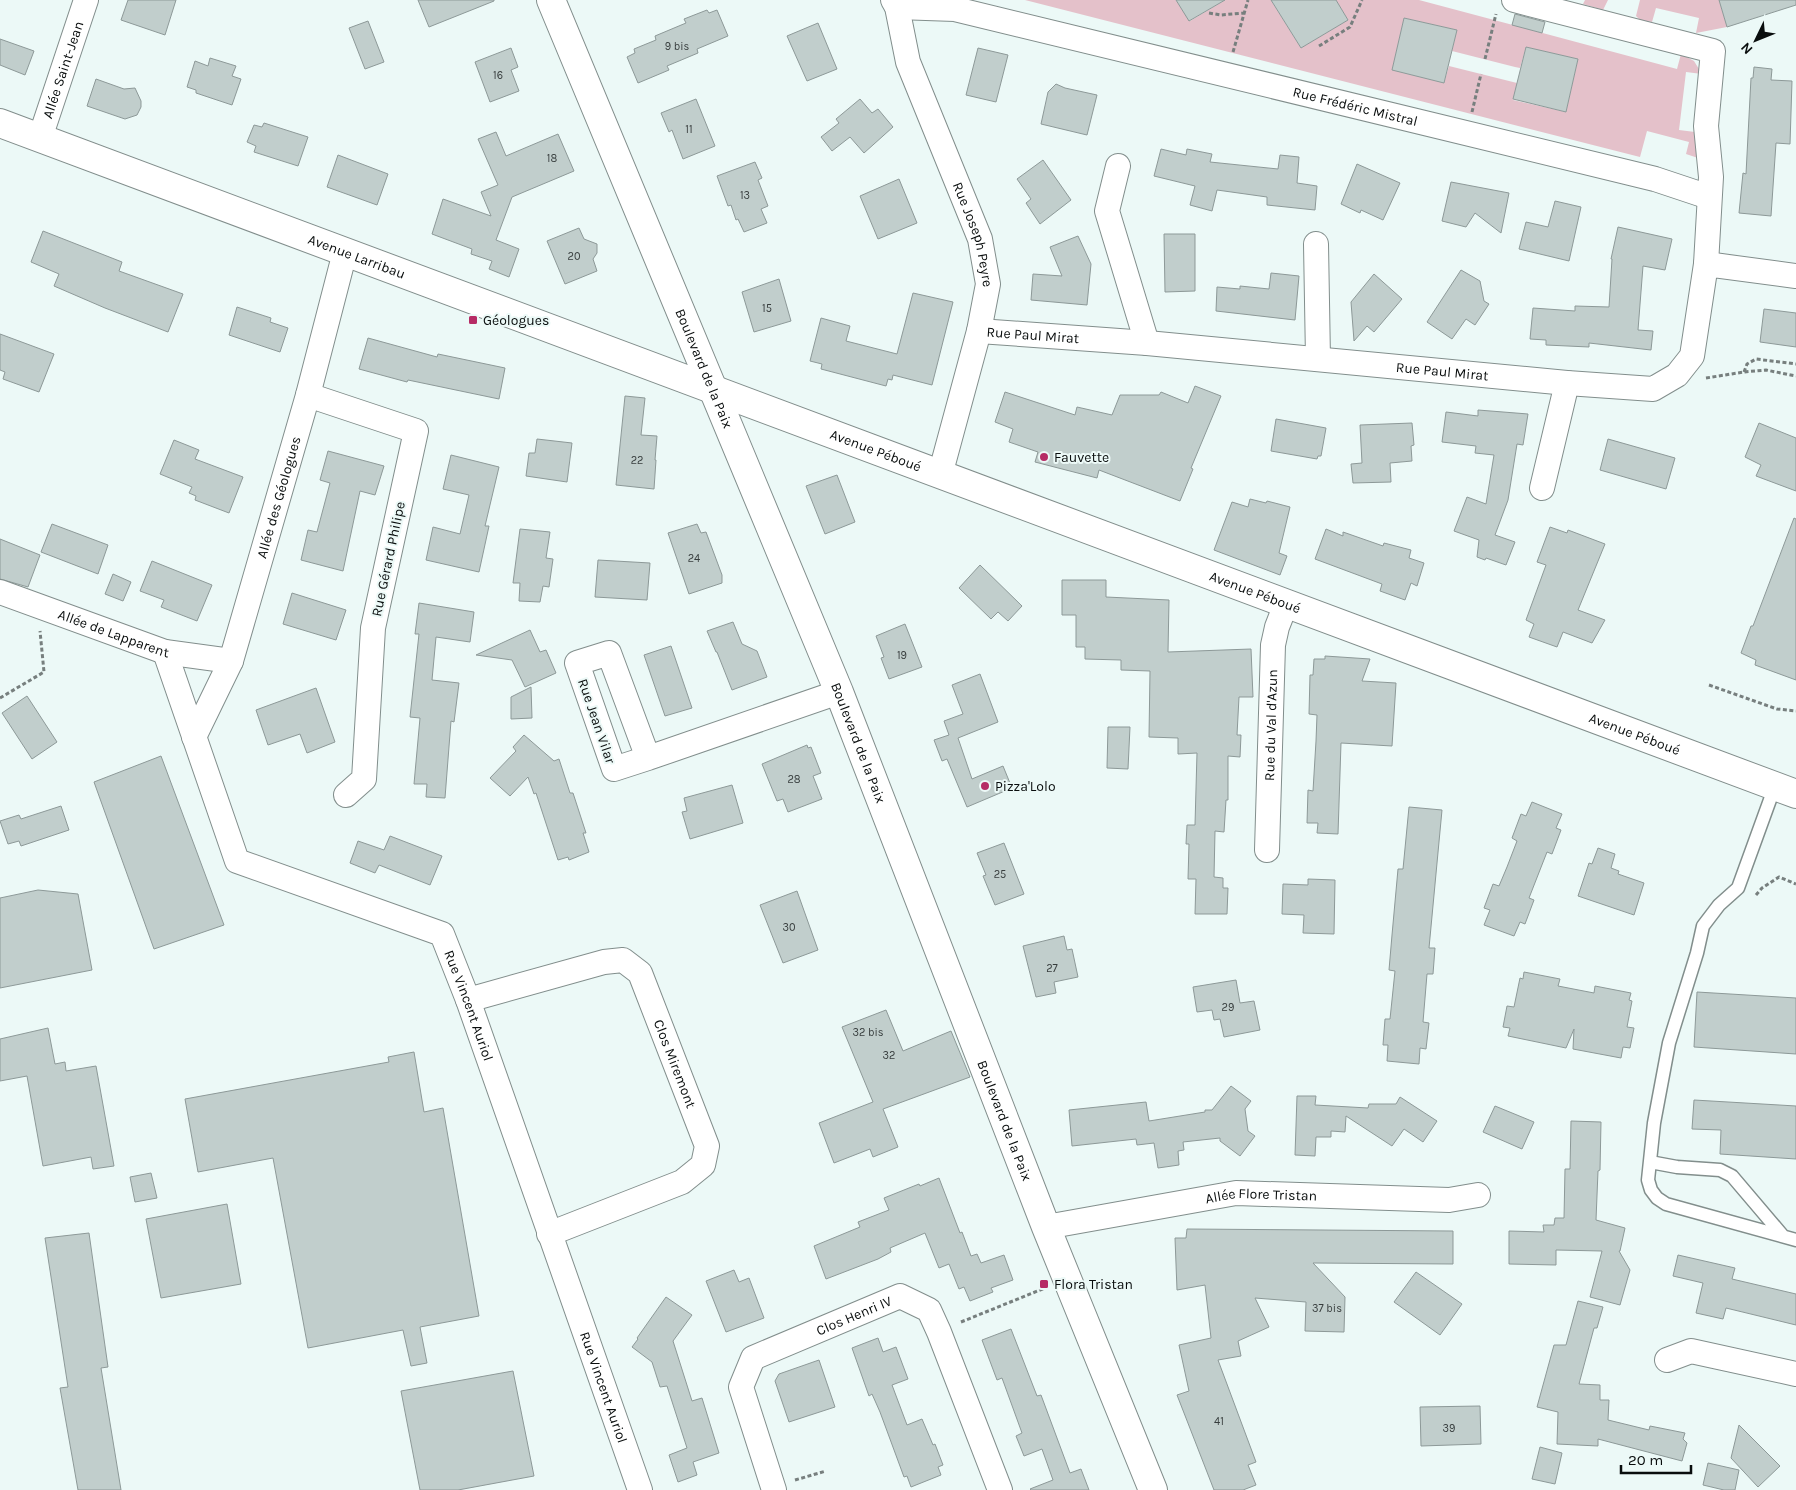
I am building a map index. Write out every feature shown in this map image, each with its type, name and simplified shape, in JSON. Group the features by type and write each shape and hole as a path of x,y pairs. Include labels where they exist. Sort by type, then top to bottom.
{"street":[{"name":"Allée Saint-Jean","path":"40,138 86,0"},
{"name":"Boulevard de la Paix","path":"551,0 839,692 1066,1278 1153,1490"},
{"name":"Rue Frédéric Mistral","path":"895,3 955,9 1003,10 1227,76 1655,179 1709,197"},
{"name":"Rue Joseph Peyre","path":"895,3 908,62 980,239 988,284 978,331 940,475"},
{"path":"1505,4 1712,51 1706,126 1711,177 1706,264 1796,276"},
{"name":"Avenue Larribau","path":"0,123 714,390"},
{"path":"1118,166 1107,211 1147,343"},
{"path":"1316,244 1318,359"},
{"name":"Allée des Géologues","path":"194,736 231,662 308,396 345,252"},
{"name":"Rue Paul Mirat","path":"978,331 1147,343 1567,383 1653,389 1677,375 1692,356 1706,264"},
{"path":"1542,488 1567,383"},
{"name":"Avenue Péboué","path":"714,390 1785,790"},
{"name":"Rue Gérard Philipe","path":"308,396 416,431 373,628 364,779 346,795"},
{"name":"Allée de Lapparent","path":"0,592 165,652 231,662"},
{"name":"Rue du Val d'Azun","path":"1267,850 1273,645 1277,627 1286,604"},
{"name":"Rue Vincent Auriol","path":"165,652 238,861 442,934 468,1000 640,1490"},
{"path":"648,758 839,692"},
{"name":"Clos Miremont","path":"468,1000 604,962 623,960 640,973 707,1146 702,1165 682,1182 549,1234"},
{"name":"Allée Flore Tristan","path":"1046,1227 1236,1193 1449,1200 1478,1195"},
{"name":"Clos Henri IV","path":"770,1489 741,1387 753,1358 900,1296 929,1310 1000,1490"},
{"path":"1667,1360 1691,1351 1796,1374"}],"lane":[{"path":"1785,790 1738,888 1719,905 1703,926 1697,953 1670,1043 1654,1123 1648,1180 1651,1190 1666,1204 1796,1240"},
{"path":"1650,1162 1677,1167 1720,1170 1732,1176 1783,1236"}],"path":[{"path":"1227,76 1248,0"},
{"path":"1319,46 1350,27 1362,0"},
{"path":"1485,59 1505,4"},
{"path":"1209,13 1221,15 1244,13"},
{"path":"1467,134 1481,74"},
{"path":"1744,372 1747,364 1756,359 1796,364"},
{"path":"1706,378 1766,370 1796,376"},
{"path":"0,698 44,672 37,605"},
{"path":"1709,685 1778,709 1796,710"},
{"path":"1750,900 1762,888 1779,878 1796,884"},
{"path":"938,1332 1066,1278"},
{"path":"770,1489 826,1471"}],"shaded area":[{"path":"1025,0 1176,0 1190,21 1225,0 1274,0 1272,2 1301,48 1348,20 1336,0 1419,0 1677,69 1681,54 1694,61 1702,74 1686,72 1679,130 1695,132 1698,158 1686,154 1689,142 1647,131 1640,157","holes":["1404,18 1457,30 1452,51 1515,67 1520,68 1526,47 1578,59 1566,112 1513,100 1517,83 1449,66 1444,83 1392,70"]},
{"path":"1585,0 1608,0 1603,10 1583,4"},
{"path":"1640,0 1719,0 1727,27 1696,33 1699,18 1656,8 1652,22 1640,20 1636,16"}],"building":[{"path":"128,0 176,0 165,35 121,20"},
{"path":"418,0 494,0 494,1 429,27"},
{"path":"1176,0 1225,0 1189,21"},
{"path":"1271,0 1336,0 1348,20 1301,48"},
{"path":"1719,0 1796,0 1796,5 1727,27"},
{"path":"707,10 709,13 717,10 728,36 697,49 698,53 667,66 669,70 638,83 627,57 635,53 634,49 656,40 655,36 686,23 684,19"},
{"path":"1515,14 1545,22 1542,33 1512,25"},
{"path":"1404,18 1457,30 1444,83 1392,70"},
{"path":"368,21 384,62 365,69 349,28"},
{"path":"818,23 837,69 807,81 787,36"},
{"path":"0,39 34,51 25,75 0,65"},
{"path":"1526,47 1578,59 1566,112 1513,99"},
{"path":"511,48 518,67 511,70 519,91 490,102 475,62"},
{"path":"978,48 1008,55 996,102 966,95"},
{"path":"210,58 236,66 232,76 241,79 232,105 196,93 196,90 187,87 195,61 208,66"},
{"path":"1754,67 1772,69 1771,80 1792,81 1790,144 1776,143 1771,216 1739,213 1743,173 1746,174 1751,78 1753,78"},
{"path":"96,79 124,89 135,88 141,101 141,107 137,115 125,119 87,106"},
{"path":"1056,84 1065,88 1097,95 1087,135 1041,124 1048,92"},
{"path":"696,99 715,146 683,159 672,130 669,132 661,113"},
{"path":"860,99 872,113 878,109 893,127 864,153 850,137 832,151 821,137 839,123 836,119"},
{"path":"264,123 308,137 298,166 254,152 256,146 247,142 254,125 262,127"},
{"path":"496,132 506,156 558,134 574,171 512,197 496,240 519,249 509,277 489,269 492,261 471,254 472,249 432,234 443,199 491,216 481,192 498,185 478,139"},
{"path":"1161,149 1186,155 1187,149 1212,154 1210,162 1278,169 1280,155 1299,157 1297,183 1317,186 1315,210 1267,205 1267,197 1217,190 1212,211 1190,205 1195,186 1154,176"},
{"path":"338,155 388,174 377,205 327,187"},
{"path":"1043,160 1071,200 1040,224 1026,203 1031,199 1017,179"},
{"path":"755,162 762,178 758,180 768,206 761,209 767,223 744,232 738,219 736,220 731,205 728,206 717,176"},
{"path":"1357,164 1400,183 1383,220 1361,210 1360,213 1341,204"},
{"path":"899,179 917,223 878,239 860,196"},
{"path":"1451,182 1509,193 1501,233 1475,213 1466,227 1442,221"},
{"path":"1555,201 1581,207 1569,261 1519,249 1526,222 1548,227"},
{"path":"1618,227 1672,239 1665,270 1643,266 1638,330 1653,331 1651,350 1589,343 1589,347 1546,345 1546,340 1530,339 1533,308 1575,311 1575,306 1609,307 1611,259"},
{"path":"579,228 584,239 597,244 597,253 593,259 597,271 565,284 547,241"},
{"path":"43,231 122,262 119,271 183,294 168,332 54,286 59,274 31,262"},
{"path":"1164,234 1195,234 1195,291 1165,292"},
{"path":"1078,236 1091,264 1087,305 1031,300 1033,274 1062,276 1050,247"},
{"path":"1461,270 1480,281 1484,301 1489,304 1475,325 1466,319 1452,339 1427,322"},
{"path":"1271,273 1299,276 1295,320 1216,311 1217,287 1240,289 1240,286 1269,289"},
{"path":"1374,274 1402,299 1374,332 1367,326 1354,341 1351,302"},
{"path":"779,279 791,321 754,332 742,292"},
{"path":"913,293 953,302 932,385 893,375 892,380 888,379 886,386 821,369 822,364 810,361 821,318 850,326 846,341 897,354"},
{"path":"237,307 271,318 270,322 288,328 280,352 229,335"},
{"path":"1764,309 1796,313 1796,347 1760,342"},
{"path":"0,334 54,354 39,392 3,379 5,372 0,370"},
{"path":"368,338 437,357 438,354 505,368 499,399 408,380 407,382 359,369"},
{"path":"1195,386 1221,396 1191,468 1193,469 1180,501 1099,470 1097,478 1035,462 1038,452 1009,442 1013,429 995,422 1005,392 1075,415 1077,407 1112,415 1120,395 1159,395 1161,392 1188,403"},
{"path":"625,396 645,398 641,435 657,436 654,489 616,485"},
{"path":"1478,410 1528,414 1523,445 1517,444 1508,500 1495,535 1515,542 1506,565 1477,557 1479,540 1454,531 1467,497 1486,504 1494,455 1475,453 1476,446 1442,442 1446,412 1478,416"},
{"path":"1276,419 1326,428 1321,456 1318,456 1317,459 1271,451"},
{"path":"1412,423 1414,445 1411,446 1412,461 1390,463 1391,482 1353,483 1351,464 1362,463 1360,425"},
{"path":"1759,423 1796,438 1796,491 1756,476 1761,465 1745,457"},
{"path":"537,439 572,443 567,482 526,476 529,453 535,453"},
{"path":"1608,439 1675,458 1666,489 1600,470"},
{"path":"174,440 199,450 195,459 243,477 229,513 195,500 196,496 189,493 192,487 160,474"},
{"path":"328,451 384,466 375,495 360,491 343,571 301,560 308,530 317,532 330,483 320,480"},
{"path":"451,455 499,467 485,526 489,526 479,572 426,560 433,527 460,534 469,495 443,489"},
{"path":"837,475 855,522 825,534 806,486"},
{"path":"1250,499 1290,507 1279,553 1287,556 1280,575 1214,550 1232,502 1248,507"},
{"path":"1794,518 1796,519 1796,680 1755,665 1756,660 1741,653"},
{"path":"52,524 108,545 98,574 41,552"},
{"path":"697,524 701,533 706,532 722,575 722,583 689,594 668,533"},
{"path":"1550,527 1567,533 1568,530 1605,544 1578,610 1605,620 1592,643 1563,632 1557,647 1529,637 1534,624 1526,620 1546,565 1537,562"},
{"path":"520,529 550,532 546,558 553,559 549,587 543,586 540,602 519,601 520,583 513,583"},
{"path":"1326,529 1343,536 1343,532 1383,546 1384,543 1411,550 1409,558 1424,563 1417,586 1411,583 1405,600 1380,591 1382,584 1315,559"},
{"path":"0,539 40,555 28,587 0,579"},
{"path":"598,560 650,563 647,600 595,597"},
{"path":"152,561 212,585 197,621 161,607 164,600 140,591"},
{"path":"980,565 1022,606 1008,621 998,612 991,619 959,588"},
{"path":"113,574 131,582 123,601 105,594"},
{"path":"1062,580 1106,580 1106,597 1169,600 1168,652 1251,649 1253,697 1239,697 1237,735 1241,735 1240,757 1228,756 1228,800 1226,800 1224,832 1215,831 1214,877 1223,878 1223,888 1228,888 1227,914 1195,914 1196,879 1188,879 1189,844 1186,844 1187,825 1195,825 1197,753 1178,754 1178,738 1149,737 1150,671 1121,670 1121,660 1085,659 1085,647 1076,647 1076,615 1062,615"},
{"path":"292,593 346,610 336,640 283,624"},
{"path":"419,603 474,612 470,642 436,637 432,680 459,683 454,722 451,721 445,798 426,797 427,784 414,784 420,718 410,717 419,634 415,634"},
{"path":"733,622 742,644 757,651 767,677 732,690 707,631"},
{"path":"905,624 922,667 889,679 881,658 884,657 876,636"},
{"path":"530,630 540,652 546,650 556,673 525,687 512,660 476,655"},
{"path":"671,646 692,708 665,716 644,655"},
{"path":"1325,656 1370,659 1362,681 1396,683 1392,746 1341,743 1338,834 1317,833 1318,823 1307,823 1308,790 1313,791 1317,715 1309,714 1310,675 1313,675 1314,659 1325,659"},
{"path":"980,674 998,722 958,738 972,779 1003,766 1012,788 967,807 947,759 942,761 934,740 949,735 944,721 963,714 952,685"},
{"path":"531,687 532,718 511,719 511,697"},
{"path":"316,688 335,742 307,753 300,734 268,745 256,710"},
{"path":"27,696 57,742 32,759 2,713"},
{"path":"1108,727 1130,727 1128,769 1107,768"},
{"path":"524,735 554,761 559,759 586,833 583,833 589,852 569,860 568,857 558,860 536,793 534,794 528,777 510,796 490,778 516,751 513,747"},
{"path":"807,745 808,748 811,747 821,773 813,776 822,799 788,812 783,799 777,801 762,764"},
{"path":"161,756 224,925 154,949 94,782"},
{"path":"732,785 743,823 690,839 682,812 687,811 684,798"},
{"path":"1532,802 1562,814 1556,828 1561,830 1552,854 1547,852 1529,898 1534,900 1525,924 1520,922 1514,936 1484,925 1490,910 1484,908 1493,884 1499,886 1507,867 1517,841 1512,838 1521,814 1526,816"},
{"path":"61,806 69,830 21,846 19,841 8,844 0,821 19,815 21,819"},
{"path":"1409,807 1442,810 1429,948 1435,948 1433,974 1427,974 1423,1022 1429,1023 1426,1049 1420,1048 1419,1064 1387,1061 1388,1045 1383,1045 1385,1019 1390,1019 1395,971 1389,970 1398,869 1403,869"},
{"path":"390,836 442,856 430,885 379,865 375,873 350,863 358,841 384,850"},
{"path":"1004,843 1024,894 995,905 983,876 986,875 977,853"},
{"path":"1598,848 1615,854 1611,868 1619,871 1618,874 1644,883 1634,915 1578,896 1589,863 1592,864"},
{"path":"1308,879 1335,880 1334,934 1303,933 1304,915 1282,914 1283,884 1308,885"},
{"path":"38,890 78,894 92,970 0,988 0,898"},
{"path":"797,891 818,950 783,963 760,905"},
{"path":"1064,936 1067,950 1072,949 1078,977 1054,982 1056,993 1036,997 1023,946"},
{"path":"1524,972 1560,979 1558,986 1594,993 1595,986 1631,993 1629,1000 1632,1001 1627,1027 1634,1028 1630,1048 1623,1047 1621,1058 1573,1049 1574,1029 1566,1048 1508,1036 1510,1028 1503,1027 1507,1006 1514,1007 1520,978 1523,979"},
{"path":"1236,980 1240,1003 1254,1001 1260,1030 1224,1037 1220,1019 1214,1020 1212,1010 1197,1012 1193,987"},
{"path":"1697,992 1796,998 1796,1054 1694,1047"},
{"path":"886,1010 903,1051 951,1031 970,1077 883,1109 898,1147 873,1157 870,1149 834,1163 819,1123 873,1102 842,1027"},
{"path":"48,1028 55,1064 65,1062 66,1071 96,1066 114,1166 93,1169 91,1157 43,1166 27,1076 0,1081 0,1039"},
{"path":"414,1052 424,1112 443,1108 479,1316 420,1327 427,1363 411,1366 403,1330 308,1348 273,1158 198,1172 185,1099 389,1062 388,1057"},
{"path":"1231,1086 1251,1101 1245,1109 1248,1131 1255,1136 1240,1156 1220,1141 1220,1138 1183,1142 1184,1150 1178,1151 1179,1165 1158,1168 1154,1143 1137,1145 1136,1139 1072,1146 1069,1110 1146,1102 1149,1121 1212,1110"},
{"path":"1297,1096 1316,1096 1315,1105 1368,1108 1369,1104 1396,1104 1400,1097 1437,1121 1423,1142 1404,1129 1392,1146 1346,1116 1345,1132 1331,1131 1331,1137 1316,1137 1315,1156 1295,1155"},
{"path":"1694,1100 1796,1106 1796,1159 1720,1154 1721,1130 1692,1129"},
{"path":"1495,1106 1534,1122 1522,1149 1483,1132"},
{"path":"1571,1121 1601,1122 1596,1220 1625,1228 1619,1251 1630,1270 1620,1305 1590,1297 1602,1251 1556,1250 1556,1265 1509,1264 1509,1231 1544,1232 1543,1225 1554,1225 1555,1218 1564,1218 1565,1169 1570,1169"},
{"path":"151,1173 157,1198 135,1202 130,1177"},
{"path":"939,1178 971,1256 977,1254 981,1263 1004,1255 1013,1280 991,1288 993,1292 970,1301 964,1287 959,1289 949,1264 939,1268 925,1233 890,1248 891,1252 878,1259 826,1279 814,1246 860,1227 858,1222 889,1210 884,1198"},
{"path":"227,1204 241,1284 161,1298 146,1219"},
{"path":"1187,1229 1453,1231 1453,1264 1313,1263 1345,1297 1344,1332 1305,1331 1306,1302 1255,1298 1269,1327 1238,1341 1241,1356 1218,1360 1256,1462 1248,1465 1256,1485 1243,1490 1214,1490 1177,1395 1189,1391 1179,1345 1211,1338 1205,1285 1177,1290 1175,1238 1186,1238"},
{"path":"89,1233 108,1367 101,1368 121,1490 78,1490 60,1388 68,1387 45,1238"},
{"path":"1678,1255 1735,1268 1732,1279 1796,1294 1796,1325 1726,1308 1723,1319 1696,1313 1703,1283 1673,1276"},
{"path":"734,1270 739,1282 749,1278 764,1318 726,1332 706,1281"},
{"path":"1416,1272 1462,1304 1440,1335 1394,1302"},
{"path":"666,1297 692,1315 673,1341 692,1401 702,1398 719,1453 693,1462 697,1475 678,1482 669,1455 687,1448 667,1386 660,1387 652,1362 632,1347"},
{"path":"1578,1301 1603,1307 1597,1328 1594,1328 1579,1384 1600,1385 1600,1400 1609,1400 1608,1420 1649,1430 1650,1426 1685,1433 1683,1439 1687,1443 1682,1461 1598,1439 1598,1446 1557,1444 1558,1412 1537,1407 1554,1345 1566,1345"},
{"path":"1011,1329 1037,1396 1041,1395 1070,1473 1081,1469 1089,1490 1030,1489 1053,1480 1042,1449 1024,1456 1016,1436 1022,1433 1002,1378 997,1380 982,1340"},
{"path":"878,1338 883,1352 896,1347 908,1379 892,1385 907,1425 922,1419 943,1465 938,1467 941,1475 911,1487 907,1476 904,1477 872,1394 869,1396 852,1348"},
{"path":"819,1360 835,1407 789,1422 775,1381 779,1374"},
{"path":"513,1371 534,1476 458,1490 420,1490 401,1391"},
{"path":"1480,1406 1481,1444 1421,1446 1420,1407"},
{"path":"1739,1425 1780,1466 1758,1487 1731,1458"},
{"path":"1540,1447 1562,1453 1555,1484 1532,1479"},
{"path":"1708,1463 1739,1470 1735,1490 1724,1490 1703,1485"}],"place":[{"name":"Géologues","path":"473,320"},
{"name":"Fauvette","path":"1044,457"},
{"name":"Pizza'Lolo","path":"985,786"},
{"name":"Flora Tristan","path":"1044,1284"}]}
